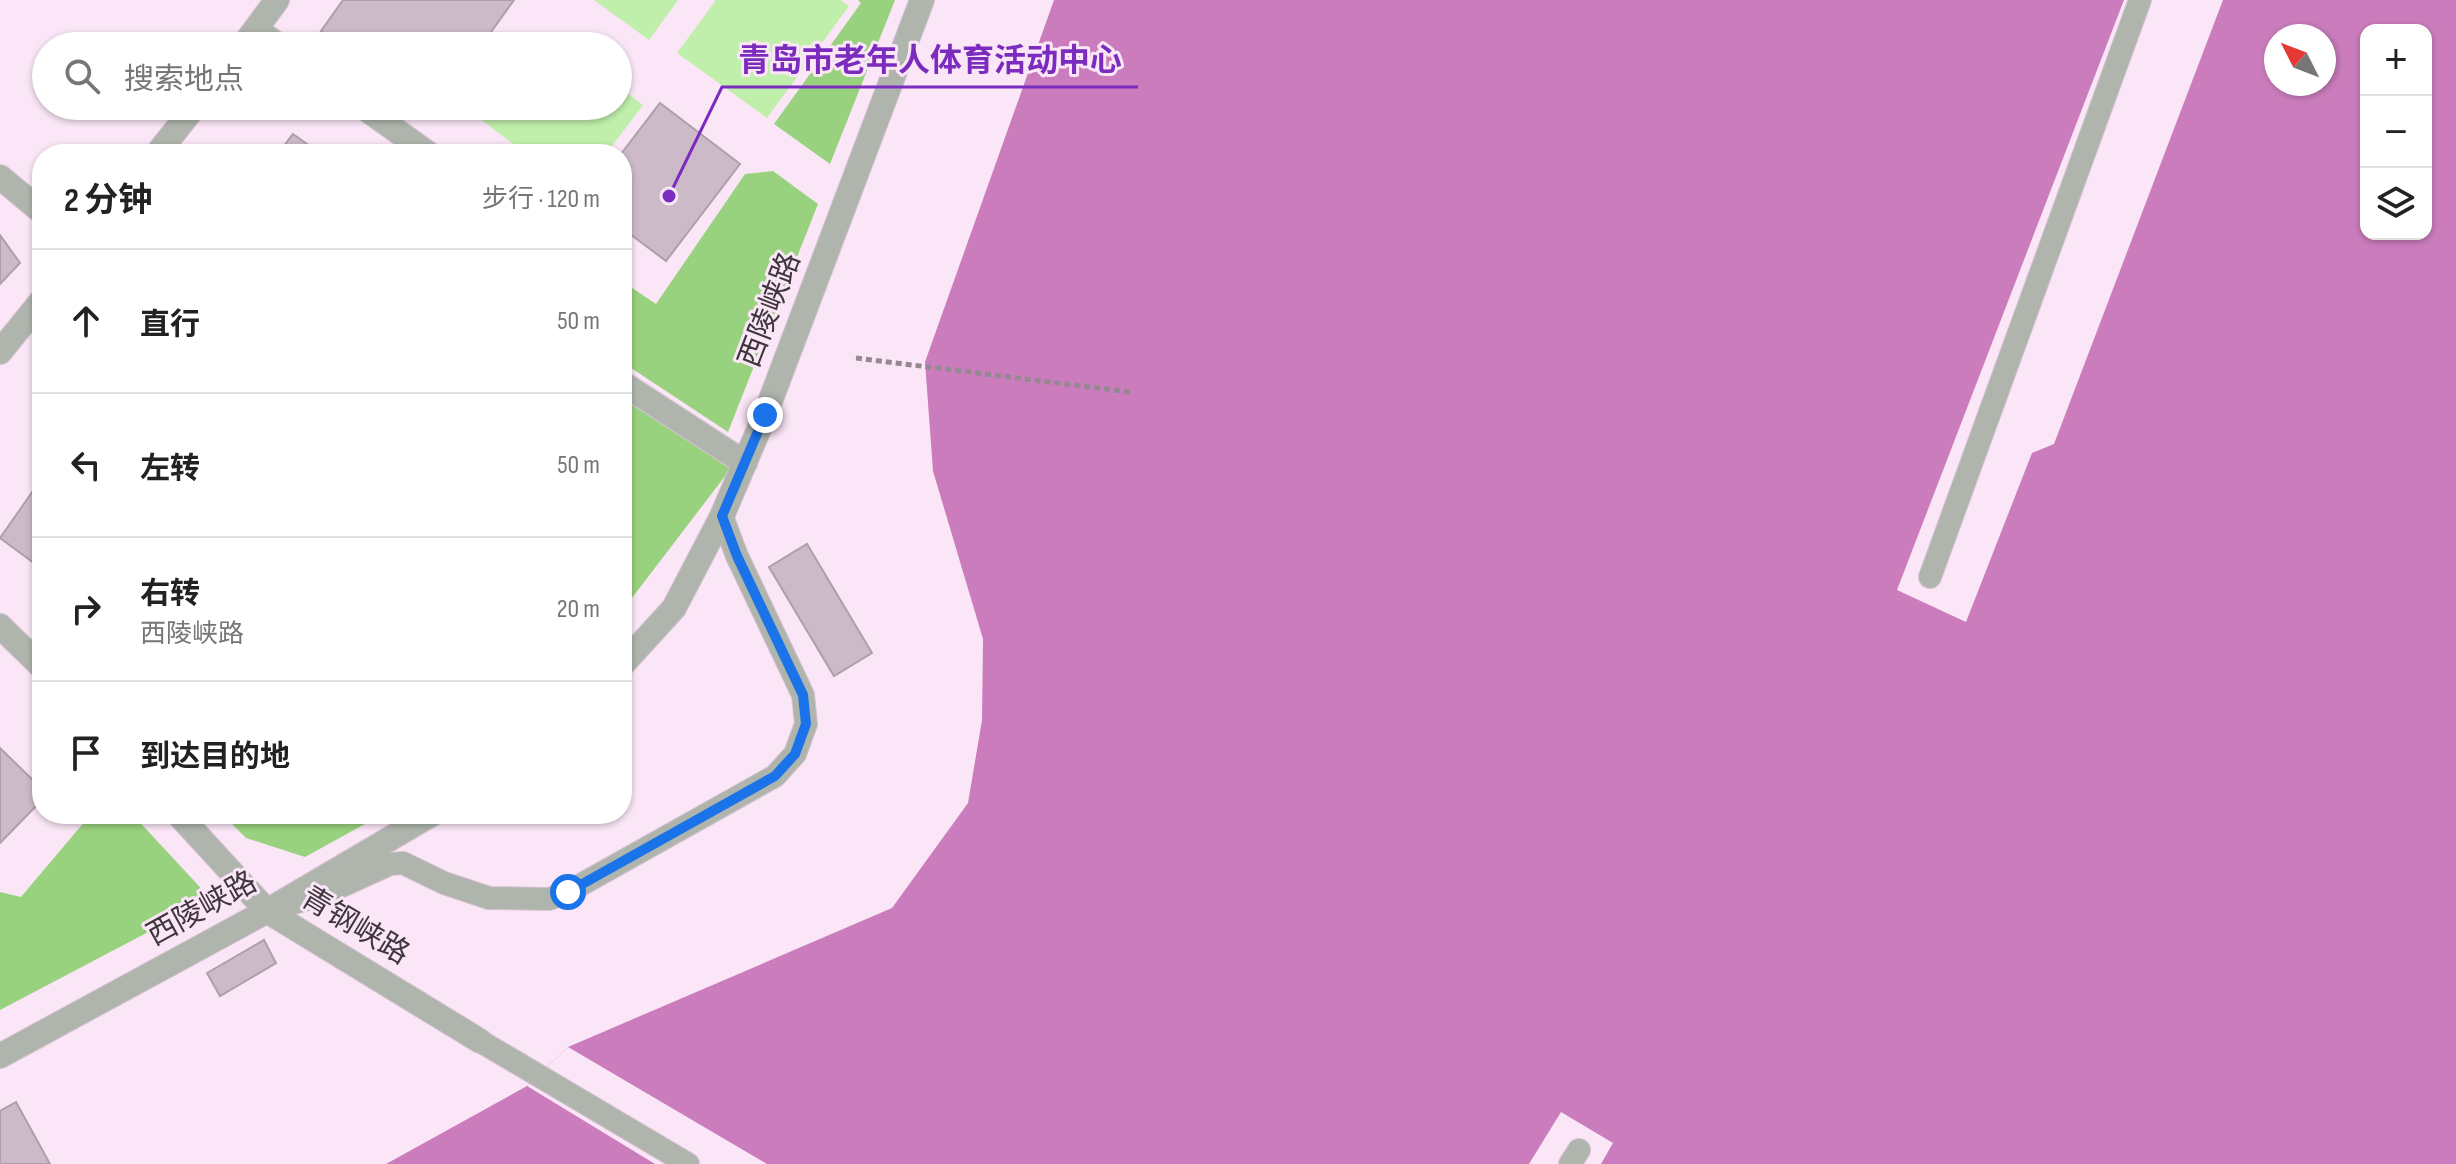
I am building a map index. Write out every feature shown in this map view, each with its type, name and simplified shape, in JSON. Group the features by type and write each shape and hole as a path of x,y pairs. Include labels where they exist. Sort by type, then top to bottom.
{"street":[{"path":"253,32 277,0"},
{"name":"西陵峡路","path":"632,654 674,608 722,516 922,0"},
{"path":"165,144 184,120"},
{"path":"375,120 397,144"},
{"path":"0,177 32,204"},
{"path":"0,352 32,312"},
{"path":"632,390 745,463"},
{"path":"0,626 32,652"},
{"name":"青钢峡路","path":"187,824 267,911 480,1041"},
{"name":"西陵峡路","path":"0,1056 267,911 415,824"}],"lane":[{"path":"1930,577 2140,0"},
{"path":"267,911 322,895 390,864 403,863 444,883 489,898 549,899 568,892 775,776 795,754 806,724 803,695 737,556 722,516"},
{"path":"480,1041 688,1164"}],"path":[{"path":"856,358 1130,392"}],"green space":[{"path":"594,0 678,0 649,40"},
{"path":"716,0 840,0 849,6 767,118 677,53"},
{"path":"858,0 895,0 830,164 774,124 861,3"},
{"path":"632,97 643,105 632,120"},
{"path":"482,120 632,120 614,144 513,144"},
{"path":"773,171 818,204 728,432 632,369 632,288 656,304 745,174"},
{"path":"632,403 732,467 632,598"},
{"path":"83,824 141,824 211,899 0,1010 0,892 21,897"},
{"path":"232,824 365,824 305,857 246,838"}],"shaded area":[{"path":"1054,0 2124,0 1897,590 1966,622 2032,453 2054,444 2223,0 2456,0 2456,1164 386,1164 527,1086 568,1047 892,908 968,803 982,720 983,639 933,471 925,362"}],"pier":[{"path":"568,1047 767,1164 655,1164 527,1086"},
{"path":"1561,1112 1613,1143 1601,1164 1529,1164"}],"building":[{"path":"343,0 514,0 491,32 321,31"},
{"path":"660,103 740,164 666,261 632,236 632,144 629,144"},
{"path":"293,134 307,144 286,144"},
{"path":"0,235 20,263 0,284"},
{"path":"32,492 32,562 0,538"},
{"path":"807,544 872,653 834,676 769,567"},
{"path":"0,748 32,779 32,810 0,843"},
{"path":"264,940 276,963 220,996 207,973"},
{"path":"16,1102 50,1164 0,1164 0,1111"}],"place":[{"name":"青岛市老年人体育活动中心","path":"669,196"}],"route":[{"path":"568,892 775,776 795,754 806,724 803,695 737,556 722,516 765,415"}]}
